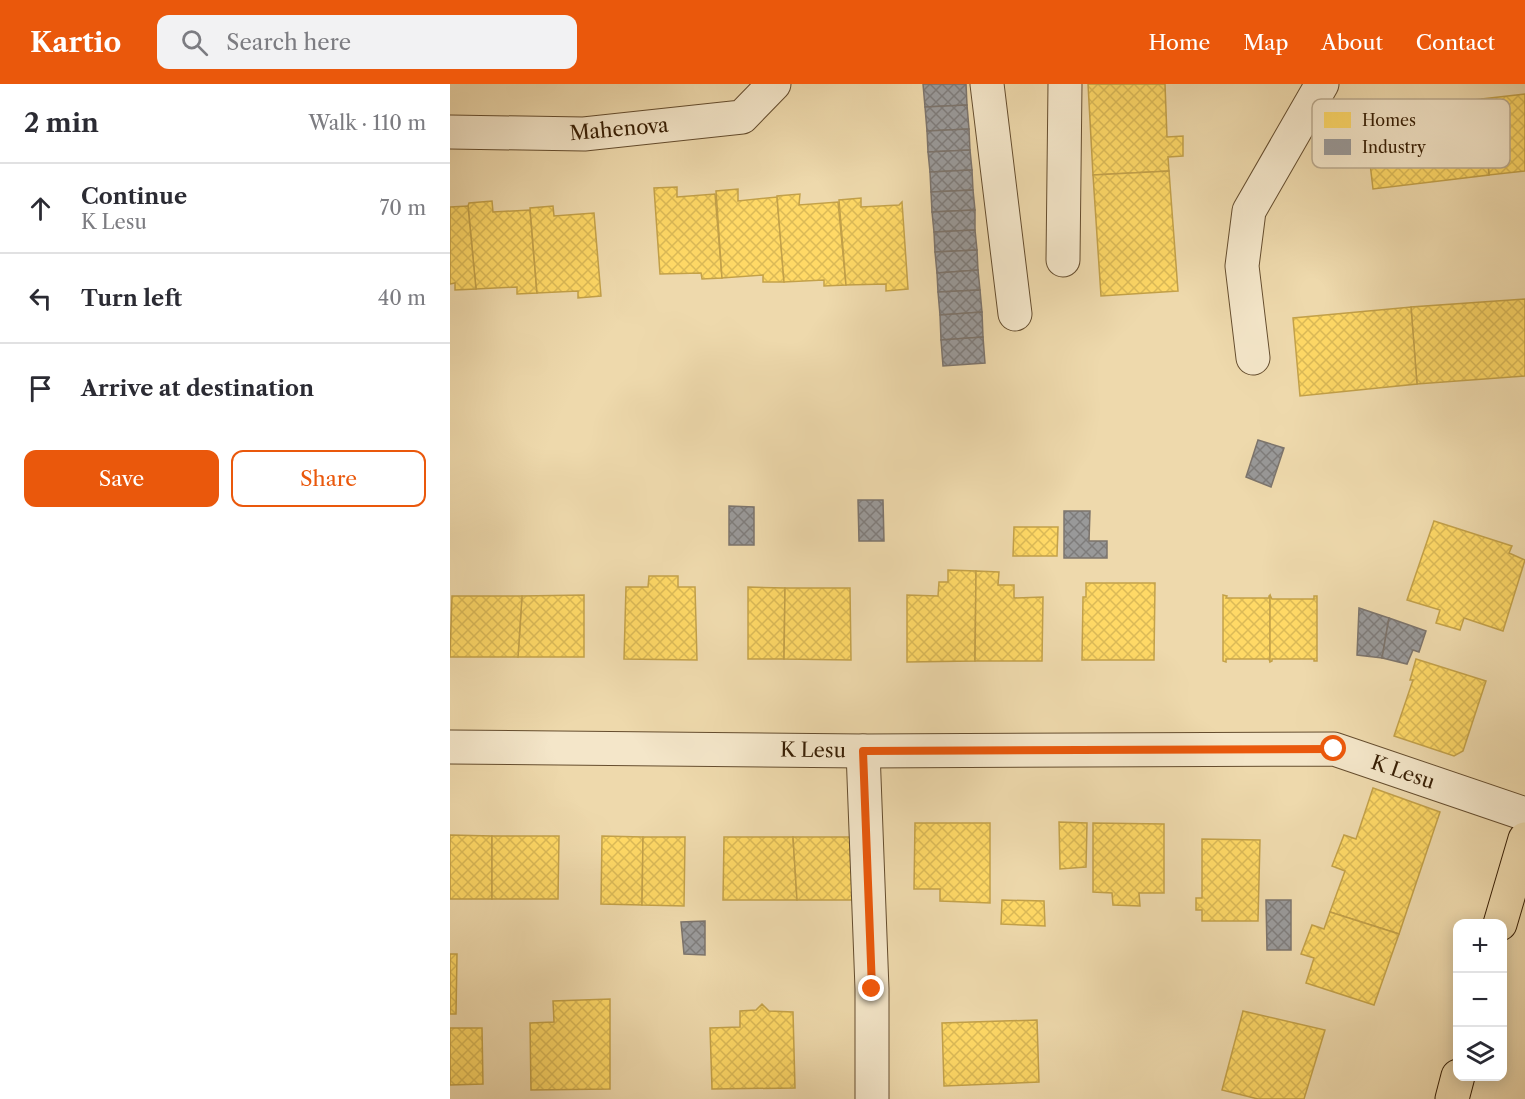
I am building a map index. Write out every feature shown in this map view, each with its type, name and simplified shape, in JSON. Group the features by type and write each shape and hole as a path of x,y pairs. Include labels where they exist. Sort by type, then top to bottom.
{"main road":[{"path":"1501,919 1525,839"},
{"path":"1452,1099 1457,1081"}],"street":[{"name":"Mahenova","path":"450,132 584,134 742,117 774,84"},
{"path":"987,84 1014,314"},
{"path":"1063,260 1065,84"},
{"path":"1253,358 1242,266 1249,211 1319,85"},
{"name":"K Lesu","path":"450,747 863,751 1334,749 1525,813"},
{"path":"863,751 872,989 872,1099"}],"building: Homes":[{"path":"1088,84 1165,84 1167,137 1183,136 1183,156 1168,157 1169,171 1093,175"},
{"path":"1525,94 1525,171 1489,175 1488,168 1510,168 1510,99 1482,99"},
{"path":"1371,168 1488,168 1489,175 1373,189"},
{"path":"1169,171 1178,291 1101,296 1093,175"},
{"path":"677,187 677,197 715,194 722,278 702,279 701,273 660,274 654,188"},
{"path":"738,189 738,201 777,197 784,282 763,282 763,275 722,278 716,191"},
{"path":"800,194 799,205 838,202 846,285 824,286 824,280 784,282 777,196"},
{"path":"861,198 861,207 899,205 902,202 908,289 886,291 886,284 846,285 839,200"},
{"path":"492,201 493,212 530,210 537,293 517,294 517,287 476,289 468,206 469,203"},
{"path":"468,206 476,289 455,290 455,283 450,284 450,207"},
{"path":"553,206 554,216 594,213 601,296 578,298 578,291 537,293 530,208"},
{"path":"1525,299 1525,376 1417,384 1411,307"},
{"path":"1411,307 1417,384 1300,396 1293,318"},
{"path":"1434,521 1512,546 1509,553 1525,560 1503,631 1464,618 1460,630 1436,623 1440,610 1407,600"},
{"path":"1014,527 1058,527 1057,556 1013,556"},
{"path":"948,570 976,571 975,661 907,662 907,595 938,596 939,582 948,582"},
{"path":"976,571 999,572 998,585 1014,585 1014,598 1043,597 1042,661 975,661"},
{"path":"649,576 678,576 678,587 695,587 697,660 624,659 626,587 648,587"},
{"path":"1086,583 1155,583 1154,660 1082,660 1083,597 1086,597"},
{"path":"748,587 785,588 784,659 748,659"},
{"path":"785,588 850,588 851,660 784,659"},
{"path":"584,595 584,657 518,657 522,596"},
{"path":"1223,595 1227,596 1226,598 1269,598 1270,595 1270,662 1269,659 1226,659 1226,662 1223,661"},
{"path":"1270,595 1272,599 1314,599 1314,596 1317,596 1317,661 1314,659 1272,659 1270,662"},
{"path":"452,596 522,596 518,657 450,657"},
{"path":"1416,659 1486,681 1463,751 1454,756 1394,736 1413,680 1410,680"},
{"path":"1373,788 1440,812 1399,934 1330,912 1345,871 1332,866 1344,835 1356,839"},
{"path":"1059,822 1087,823 1086,867 1060,869"},
{"path":"915,823 990,823 990,903 940,901 940,889 914,889"},
{"path":"1093,823 1164,824 1164,893 1139,893 1140,906 1113,905 1112,893 1093,892"},
{"path":"450,835 492,836 492,899 450,899"},
{"path":"492,836 559,836 558,899 492,899"},
{"path":"602,836 643,837 642,905 601,904"},
{"path":"643,837 685,837 684,906 642,905"},
{"path":"724,837 793,837 797,900 723,900"},
{"path":"793,837 861,837 860,900 797,900"},
{"path":"1202,839 1260,840 1258,921 1202,921 1202,910 1196,910 1196,898 1202,898"},
{"path":"1002,900 1044,901 1045,926 1001,924"},
{"path":"1330,912 1399,934 1374,1005 1306,983 1314,958 1301,954 1312,925 1324,929"},
{"path":"450,954 457,954 456,1014 450,1014"},
{"path":"610,999 610,1089 531,1090 530,1023 554,1022 553,1001"},
{"path":"762,1004 769,1011 793,1012 795,1088 712,1089 710,1028 740,1027 740,1011 756,1010"},
{"path":"1243,1011 1325,1030 1304,1099 1258,1099 1222,1090"},
{"path":"1037,1020 1039,1082 944,1086 942,1023"},
{"path":"450,1028 482,1028 483,1084 450,1085"}],"building: Industry":[{"path":"923,84 966,84 967,105 925,107"},
{"path":"967,105 969,129 927,131 925,107"},
{"path":"969,129 970,150 928,152 927,131"},
{"path":"970,150 972,170 930,172 928,152"},
{"path":"972,170 973,190 931,192 930,172"},
{"path":"973,190 975,210 932,212 931,192"},
{"path":"975,210 975,230 934,232 932,212"},
{"path":"975,230 977,250 935,252 934,232"},
{"path":"977,250 978,270 937,273 935,252"},
{"path":"978,270 980,290 938,292 937,273"},
{"path":"980,290 982,312 940,315 938,292"},
{"path":"982,312 983,337 941,340 940,315"},
{"path":"983,337 985,363 943,366 941,340"},
{"path":"1258,440 1284,448 1271,487 1246,477"},
{"path":"858,500 883,500 884,541 859,541"},
{"path":"729,506 754,507 754,545 729,545"},
{"path":"1064,511 1090,511 1089,541 1107,541 1107,558 1064,558"},
{"path":"1359,608 1389,618 1382,658 1357,655"},
{"path":"1389,618 1426,631 1419,652 1413,650 1407,664 1382,658"},
{"path":"1266,900 1291,900 1291,950 1267,950"},
{"path":"705,921 705,955 684,954 681,922"}],"route":[{"path":"872,989 863,751 1334,749"}]}
